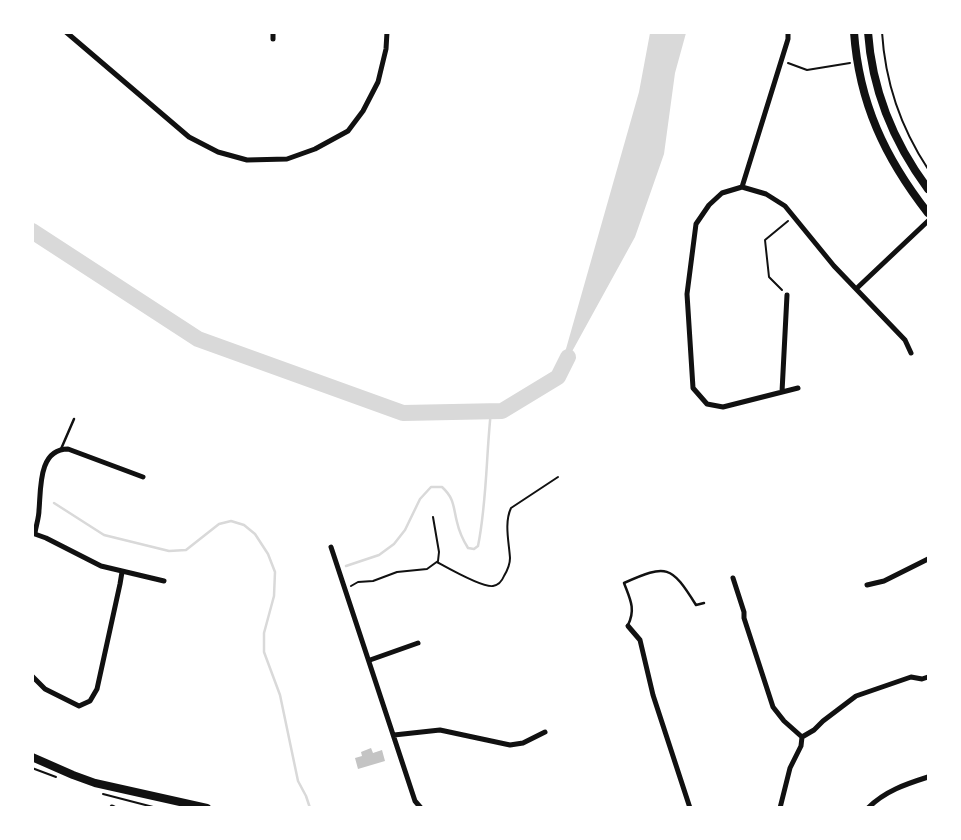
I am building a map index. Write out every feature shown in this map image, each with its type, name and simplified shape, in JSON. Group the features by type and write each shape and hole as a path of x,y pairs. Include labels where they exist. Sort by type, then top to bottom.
{"main road":[{"path":"854,32 857,62 870,113 880,139 911,191 928,213"},
{"path":"868,32 875,78 890,125 912,167 928,189"},
{"path":"32,757 95,783 207,808"}],"street":[{"path":"66,32 189,137 218,152 247,160 287,159 315,149 348,132 363,111 378,82 386,49 387,32"},
{"path":"742,187 788,39 788,32"},
{"path":"798,388 723,406 707,404 694,388 687,294 696,224 709,205 722,193 742,187 766,194 785,206 834,266 905,340 911,353"},
{"path":"856,289 928,221"},
{"path":"782,392 787,295"},
{"path":"143,477 68,449 61,449 54,453 45,466 41,483 39,512 34,533 101,566 164,581"},
{"path":"331,547 370,660 415,801 420,808"},
{"path":"867,585 884,581 928,559"},
{"path":"32,676 45,689 79,706 90,701 97,689 122,572"},
{"path":"733,578 770,700 784,721 802,737"},
{"path":"628,626 640,640 653,694 690,808"},
{"path":"370,660 418,643"},
{"path":"802,737 814,730 856,696 911,677 928,680"},
{"path":"394,735 440,730 510,745 523,743 545,732"},
{"path":"780,808 790,768 801,746 802,737"},
{"path":"868,808 888,792 928,777"}],"lane":[{"path":"61,449 74,419"},
{"path":"628,626 633,616 624,583 650,571 659,570 672,574 684,585 696,605 704,603"}],"path":[{"path":"882,32 887,76 896,105 913,143 928,169"},
{"path":"781,61 807,70 857,62"},
{"path":"787,295 769,277 765,240 793,217"},
{"path":"437,562 482,584 493,586 501,582 510,562 508,526 511,508 558,477"},
{"path":"345,590 358,582 374,581 397,572 427,568 437,562 439,552 433,517"}],"shaded area":[{"path":"650,33 686,33 675,73 664,154 635,237 558,377 639,92"}],"building":[{"path":"371,748 373,753 382,750 385,761 358,769 355,758 362,756 361,752"}],"waterway":[{"path":"32,231 198,339 403,413 502,411 558,377 568,357"},
{"path":"346,566 379,555 394,544 405,530 420,499 431,487 442,487 446,491 454,507 459,529 466,545 468,548 474,549 478,546 485,496 491,411"},
{"path":"54,503 104,535 169,551 186,550 219,524 231,521 244,525 255,534 268,554 275,572 274,596 264,633 264,652 280,695 298,781 310,808"}]}
